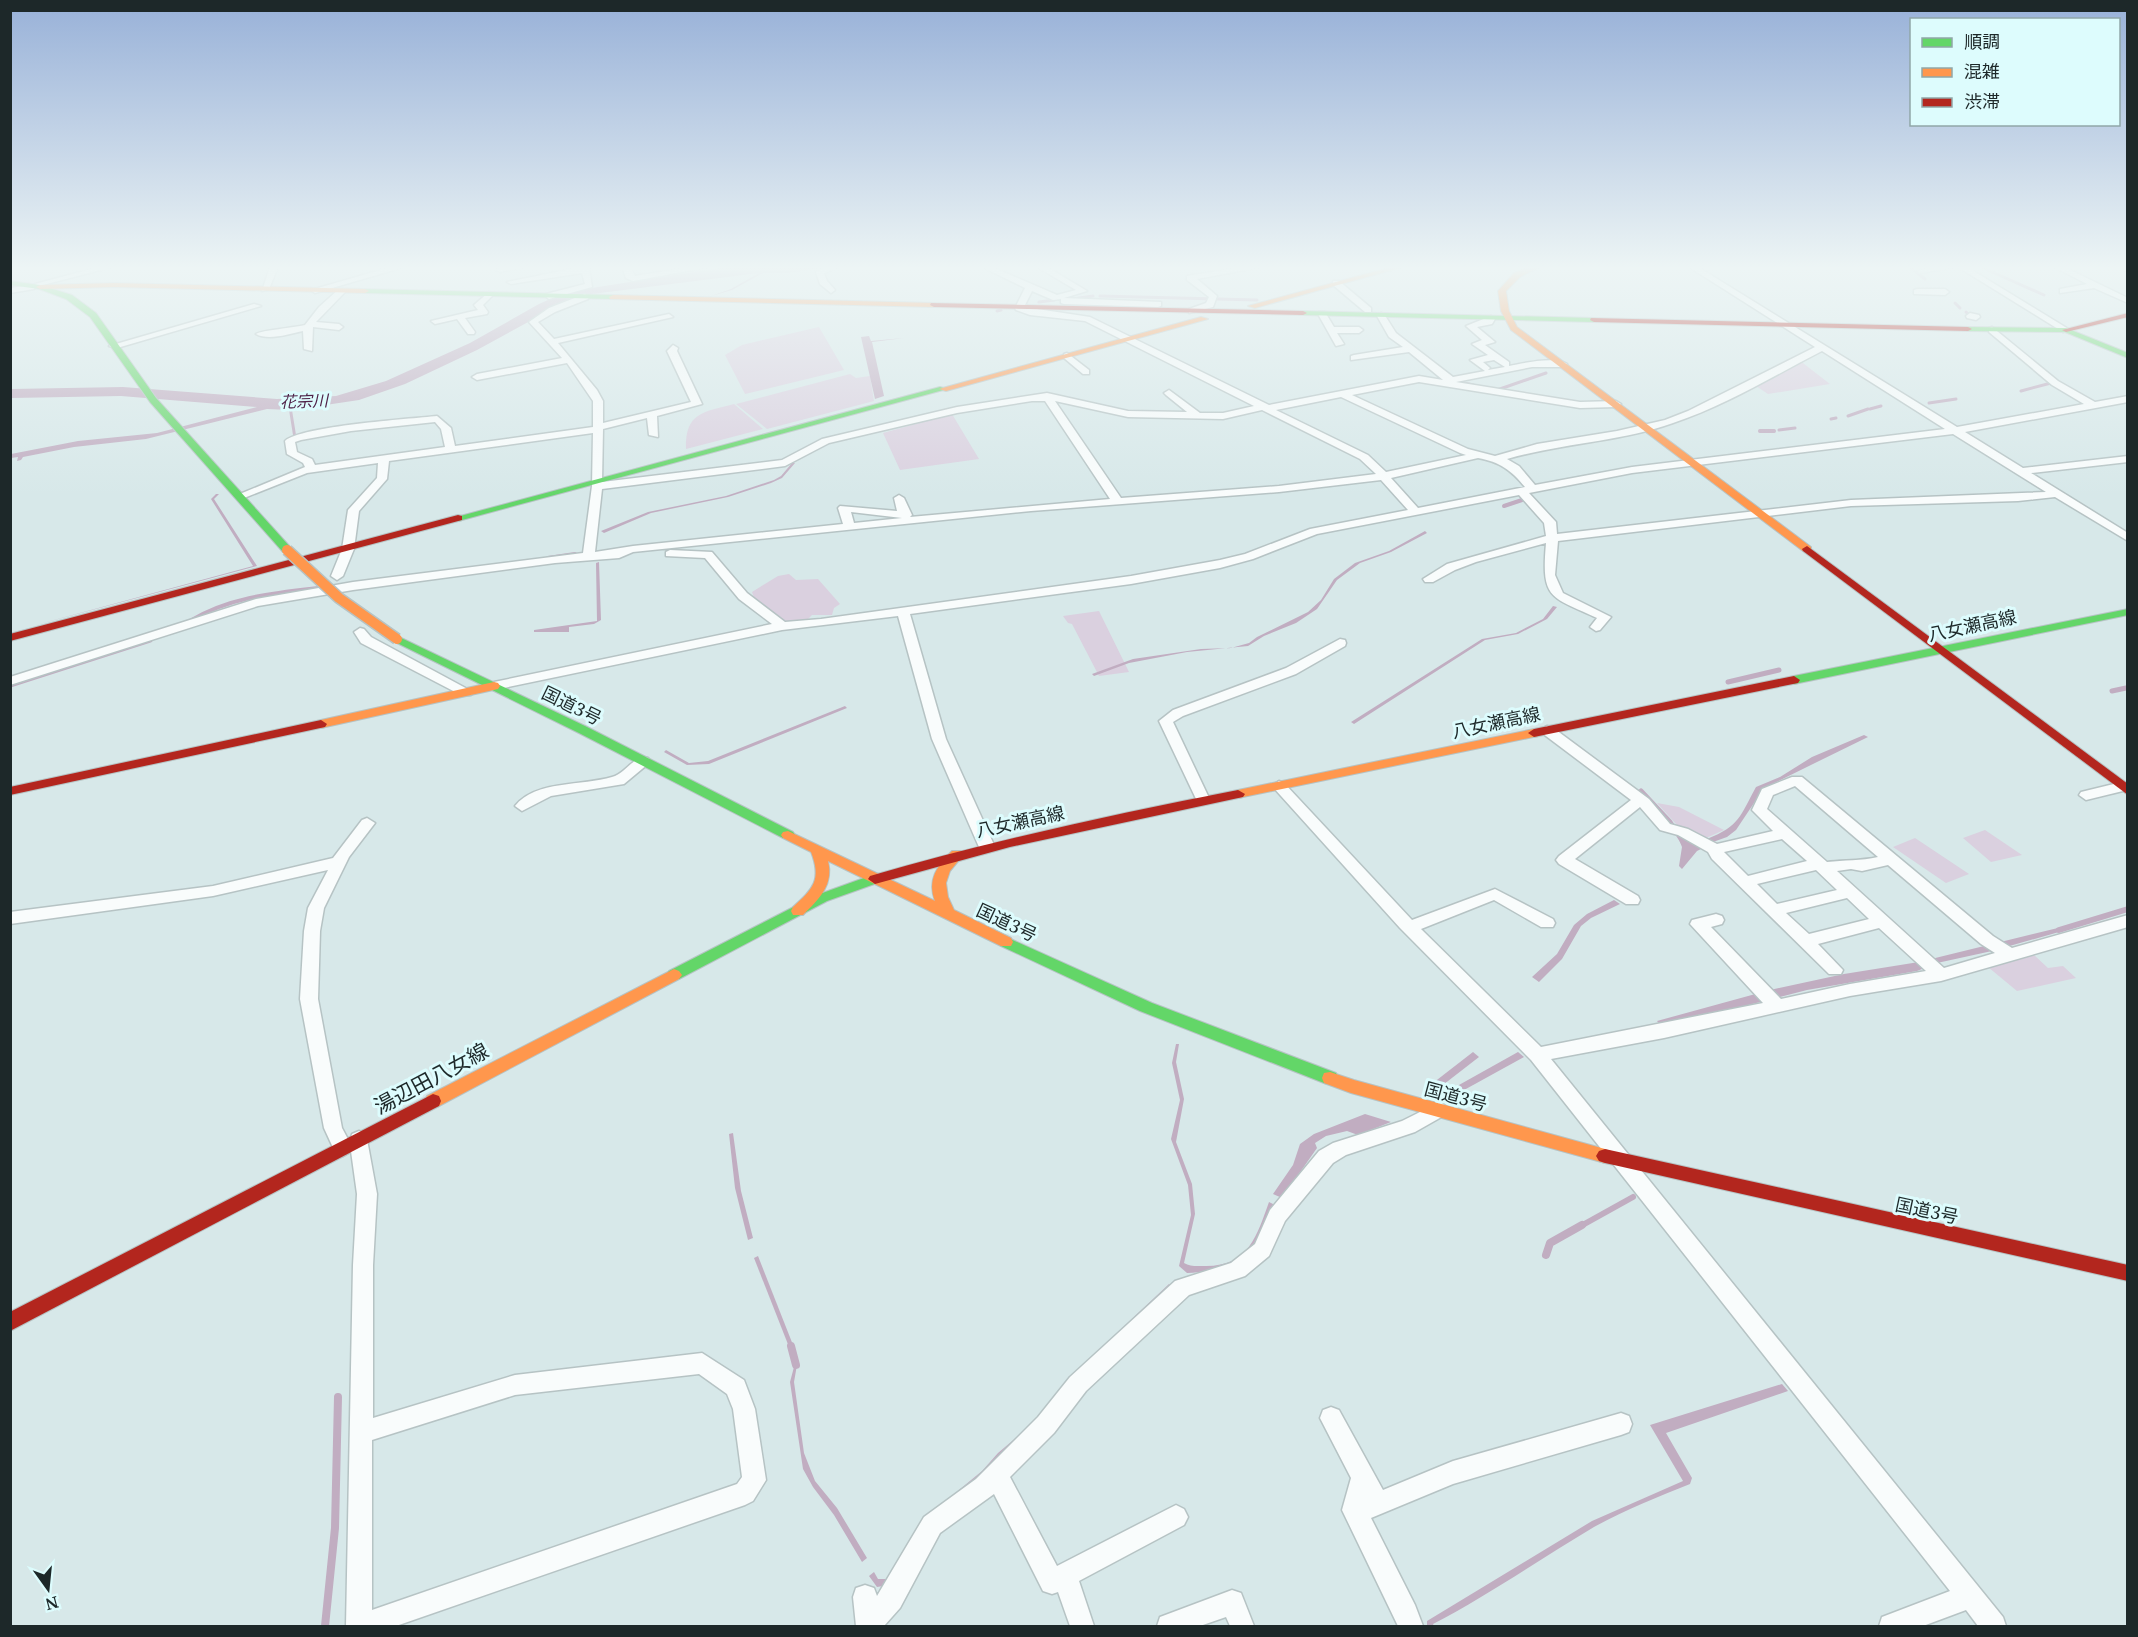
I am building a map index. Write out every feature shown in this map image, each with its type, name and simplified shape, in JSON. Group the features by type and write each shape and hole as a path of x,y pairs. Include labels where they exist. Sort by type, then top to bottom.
{"main road":[{"name":"国道3号","path":"112,343 153,399 287,550 321,585 360,616 397,639 875,879 1146,1006 1350,1086 1623,1161 2127,1273"},
{"path":"10,638 597,484 1112,343"},
{"path":"1535,343 2125,789"},
{"path":"2098,343 2127,356"},
{"name":"八女瀬高線","path":"875,879 957,854 1203,800 2127,612"},
{"path":"10,791 494,686"},
{"path":"798,911 821,887 825,879 824,861 817,850"},
{"path":"949,915 941,901 937,883 943,868 957,854"},
{"name":"湯辺田八女線","path":"10,1322 822,898 875,879"}],"street":[{"path":"114,346 123,343"},
{"path":"307,343 309,349"},
{"path":"553,343 595,394 597,401 597,484 589,555"},
{"path":"1137,343 1364,457 1415,511"},
{"path":"1403,343 1448,380 1532,364 1562,363"},
{"path":"1482,343 1478,344 1506,364"},
{"path":"1817,343 2127,538"},
{"path":"2008,343 2055,383 2093,405"},
{"path":"1497,458 1545,445 1646,427 1692,413 1823,347"},
{"path":"240,496 311,469 598,428 697,404 672,351 674,348"},
{"path":"1354,358 1410,349"},
{"path":"1067,356 1086,372"},
{"path":"1485,368 1475,360 1496,357"},
{"path":"477,377 568,360"},
{"path":"597,484 707,474 785,463 826,441 922,417 1047,396 1092,404 1128,414 1227,416 1419,379 1448,380 1502,394 1580,405 1616,404"},
{"path":"1169,393 1197,415"},
{"path":"1345,395 1478,455 1497,458 1515,468 1527,489 1525,496 1550,522 1552,538 1549,574 1558,595 1605,617 1596,627"},
{"path":"1047,396 1118,502"},
{"path":"494,686 782,626 821,623 1131,580 1220,564 1249,557 1314,531 1527,489 1691,462 1846,446 1958,430 2127,399"},
{"path":"652,414 654,435"},
{"path":"311,469 308,461 292,454 290,441 298,437 351,428 437,419 446,428 451,450"},
{"path":"610,554 633,549 1031,508 1280,489 1384,476 1478,455"},
{"path":"337,576 348,549 354,510 382,479 384,459"},
{"path":"2022,471 2127,459"},
{"path":"707,474 709,487"},
{"path":"1429,579 1472,560 1552,538 1881,501 2018,498 2057,494"},
{"path":"900,498 904,515"},
{"path":"849,527 844,508 904,515 923,520"},
{"path":"2113,528 2127,526"},
{"path":"10,681 256,603 589,555 708,554 743,596 782,626"},
{"path":"903,610 939,739 987,847"},
{"path":"98,664 176,637 199,621"},
{"path":"360,632 366,640 466,692"},
{"path":"1203,800 1166,721 1178,713 1291,671 1340,643"},
{"path":"1547,730 1640,800 1665,827 1683,832 1715,849 1744,882 1835,970"},
{"path":"522,806 547,792 619,782 643,761"},
{"path":"1941,975 1759,810 1767,792 1797,780 1987,940 2010,955"},
{"path":"1278,786 1408,927 1537,1055 1994,1626"},
{"path":"2086,795 2125,789"},
{"path":"1632,900 1564,860 1640,800"},
{"path":"361,1433 515,1385 702,1363 736,1387 744,1409 754,1480 745,1493 360,1626 361,1433 363,1265 367,1194 351,1144 333,1128 309,999 312,931 316,908 339,862 367,823"},
{"path":"1715,849 1785,833"},
{"path":"1744,882 1820,866 1851,864 1862,866 1890,859"},
{"path":"10,918 213,891 339,862"},
{"path":"1773,910 1850,892"},
{"path":"1408,927 1495,894 1547,923"},
{"path":"1716,920 1698,924 1778,1006"},
{"path":"1806,941 1882,921"},
{"path":"1537,1055 1664,1031 1850,990 1941,975 2127,921"},
{"path":"869,1626 891,1599 932,1526 984,1486 1046,1425 1078,1384 1182,1288 1238,1270 1262,1250 1277,1216 1326,1157 1341,1149 1408,1127 1438,1110"},
{"path":"1331,1418 1378,1504"},
{"path":"1354,1510 1378,1504 1453,1473 1621,1424"},
{"path":"996,1474 1052,1582 1176,1517"},
{"path":"1363,1476 1354,1510 1410,1626"},
{"path":"1065,1575 1082,1626"},
{"path":"1891,1626 1970,1596"},
{"path":"865,1597 869,1626"},
{"path":"1169,1626 1232,1602 1242,1626"}],"shaded area":[{"path":"829,343 844,370 745,394 725,355 742,345"},
{"path":"1799,360 1830,384 1768,394 1753,384"},
{"path":"850,374 856,378 870,376 874,401 767,429 736,404"},
{"path":"734,404 763,429 686,449 689,427 698,416"},
{"path":"952,414 979,459 900,470 883,433"},
{"path":"789,574 796,580 818,579 840,604 834,608 832,615 812,615 805,622 792,622 779,618 762,607 752,592 778,576"},
{"path":"1099,611 1129,672 1099,676 1072,624 1068,623 1063,616"},
{"path":"1657,803 1679,807 1724,830 1706,838 1677,825"},
{"path":"1985,830 2022,855 1991,862 1963,838"},
{"path":"1915,838 1969,874 1946,883 1893,847"},
{"path":"2033,954 2048,968 2063,966 2076,978 2017,991 1988,967"}],"water":[{"name":"花宗川","path":"469,343 489,343 405,384 359,400 292,410 296,435 293,435 289,410 267,409 146,439 74,447 23,457 17,461 18,457 11,458 11,454 78,441 157,433 257,407 121,396 11,398 11,389 123,387 277,399 336,396 386,381"},
{"path":"862,343 872,343 884,396 875,399"},
{"path":"792,463 795,463 782,478 771,483 728,497 651,513 604,533 601,531 648,512 726,496 774,480 781,476"},
{"path":"219,494 214,499 257,566 32,626 253,566 211,499"},
{"path":"1425,531 1427,533 1391,552 1360,563 1337,580 1317,609 1296,623 1264,636 1248,646 1233,647 1249,643 1308,612 1321,600 1334,579 1355,563 1389,551"},
{"path":"599,562 601,620 594,624 569,627 569,632 534,632 534,630 597,621 596,563"},
{"path":"1553,606 1557,607 1547,619 1518,634 1485,640 1354,724 1351,722 1482,639 1516,633 1543,619"},
{"path":"1226,648 1187,652 1129,663 1094,676 1092,674 1133,659 1201,649"},
{"path":"845,706 847,708 709,764 687,765 664,752 666,750 689,763 708,761"},
{"path":"1864,735 1868,737 1764,788 1736,830 1727,837 1713,842 1707,839 1726,829 1738,819 1756,787 1780,777 1812,757"},
{"path":"1677,835 1703,848 1697,851 1682,869 1679,866 1682,847"},
{"path":"1614,900 1620,904 1591,918 1581,926 1562,959 1539,982 1532,977 1557,954 1574,925 1587,914"},
{"path":"2062,927 2066,930 1992,951 1937,963 1917,971 1807,990 1662,1027 1657,1021 1770,990 1844,974 1919,962"},
{"path":"1176,1044 1179,1044 1176,1062 1184,1099 1176,1142 1192,1184 1195,1214 1184,1263 1191,1266 1206,1266 1221,1265 1232,1261 1242,1254 1255,1237 1269,1202 1275,1205 1260,1237 1248,1254 1224,1267 1187,1273 1179,1266 1191,1215 1188,1185 1171,1139 1180,1100 1172,1063"},
{"path":"1473,1052 1479,1057 1439,1088 1433,1083"},
{"path":"1518,1052 1524,1057 1455,1095 1450,1090"},
{"path":"1365,1114 1391,1122 1358,1135 1347,1131 1326,1136 1315,1143 1317,1148 1282,1198 1273,1194 1293,1165 1300,1144 1314,1134"},
{"path":"733,1133 741,1191 753,1238 748,1240 735,1188 729,1134"},
{"path":"758,1256 795,1350 791,1352 754,1258"},
{"path":"1169,1284 1172,1287 889,1585 877,1587 869,1576 874,1572 878,1579 887,1579 925,1518 982,1471 998,1453 1031,1425 1071,1376"},
{"path":"798,1359 794,1382 804,1453 815,1481 837,1508 867,1558 862,1562 803,1469 790,1382 794,1367 793,1360"},
{"path":"1782,1384 1788,1391 1666,1433 1692,1478 1690,1484 1594,1527 1433,1624 1434,1626 1427,1626 1427,1621 1592,1521 1683,1481 1650,1425"}],"waterway":[{"path":"1497,390 1546,373"},
{"path":"1454,381 1473,385"},
{"path":"2021,391 2051,383 2049,381"},
{"path":"1929,403 1956,399"},
{"path":"1870,409 1881,406"},
{"path":"1848,416 1868,409"},
{"path":"1831,419 1836,418"},
{"path":"1779,430 1795,428"},
{"path":"1760,431 1774,431"},
{"path":"1504,506 1522,500"},
{"path":"548,558 575,554"},
{"path":"190,621 236,601 269,594 319,588"},
{"path":"10,685 150,640"},
{"path":"1728,682 1779,670"},
{"path":"2112,691 2126,688"},
{"path":"1641,791 1670,822 1683,842"},
{"path":"2059,930 2128,909"},
{"path":"1579,1227 1633,1197"},
{"path":"1546,1255 1550,1243 1582,1225"},
{"path":"791,1346 796,1365"},
{"path":"325,1626 335,1528 338,1397"}],"traffic: fast":[{"path":"113,343 153,400 287,550"},
{"path":"2098,343 2128,356"},
{"path":"458,518 943,389"},
{"path":"1794,680 2128,612"},
{"path":"397,639 583,730 788,835"},
{"path":"674,975 822,898 875,879"},
{"path":"1006,942 1146,1007 1330,1078"}],"traffic: slow":[{"path":"943,389 1113,343"},
{"path":"1534,343 1807,549"},
{"path":"287,550 339,598 397,639"},
{"path":"321,724 494,686"},
{"path":"1238,794 1534,733"},
{"path":"788,835 1006,942"},
{"path":"798,911 821,884 823,869 817,850"},
{"path":"949,915 941,897 939,883 944,869 957,854"},
{"path":"433,1101 674,975"},
{"path":"1330,1078 1351,1086 1605,1156"}],"traffic: jam":[{"path":"10,638 458,518"},
{"path":"1807,549 2128,791"},
{"path":"1534,733 1794,680"},
{"path":"10,791 321,724"},
{"path":"875,879 1010,843 1238,794"},
{"path":"10,1322 433,1101"},
{"path":"1605,1156 2128,1273"}]}
